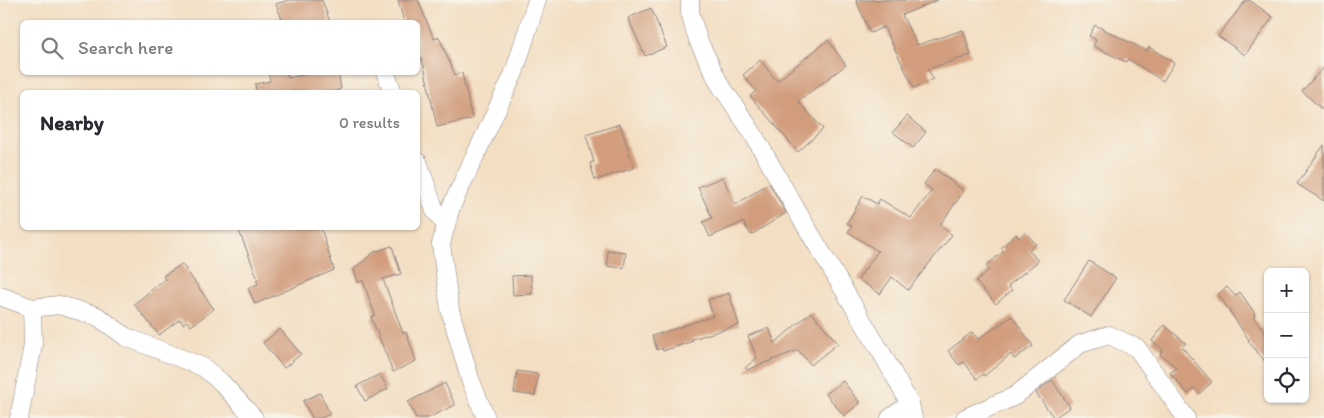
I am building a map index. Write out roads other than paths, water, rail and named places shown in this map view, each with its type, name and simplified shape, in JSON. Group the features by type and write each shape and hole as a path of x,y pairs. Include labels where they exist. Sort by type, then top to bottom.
{"street":[{"path":"486,418 470,379 450,310 441,244 451,207 514,73 537,0"},
{"path":"690,0 690,12 698,40 719,83 752,132 884,357 911,411 890,418"},
{"path":"387,75 392,90"},
{"path":"420,168 435,211 446,225"},
{"path":"0,296 32,308 59,305 97,316 126,337 203,367 221,382 254,418"},
{"path":"19,418 33,345 32,308"},
{"path":"965,418 1015,396 1080,344 1109,335 1137,348 1186,418"}]}
